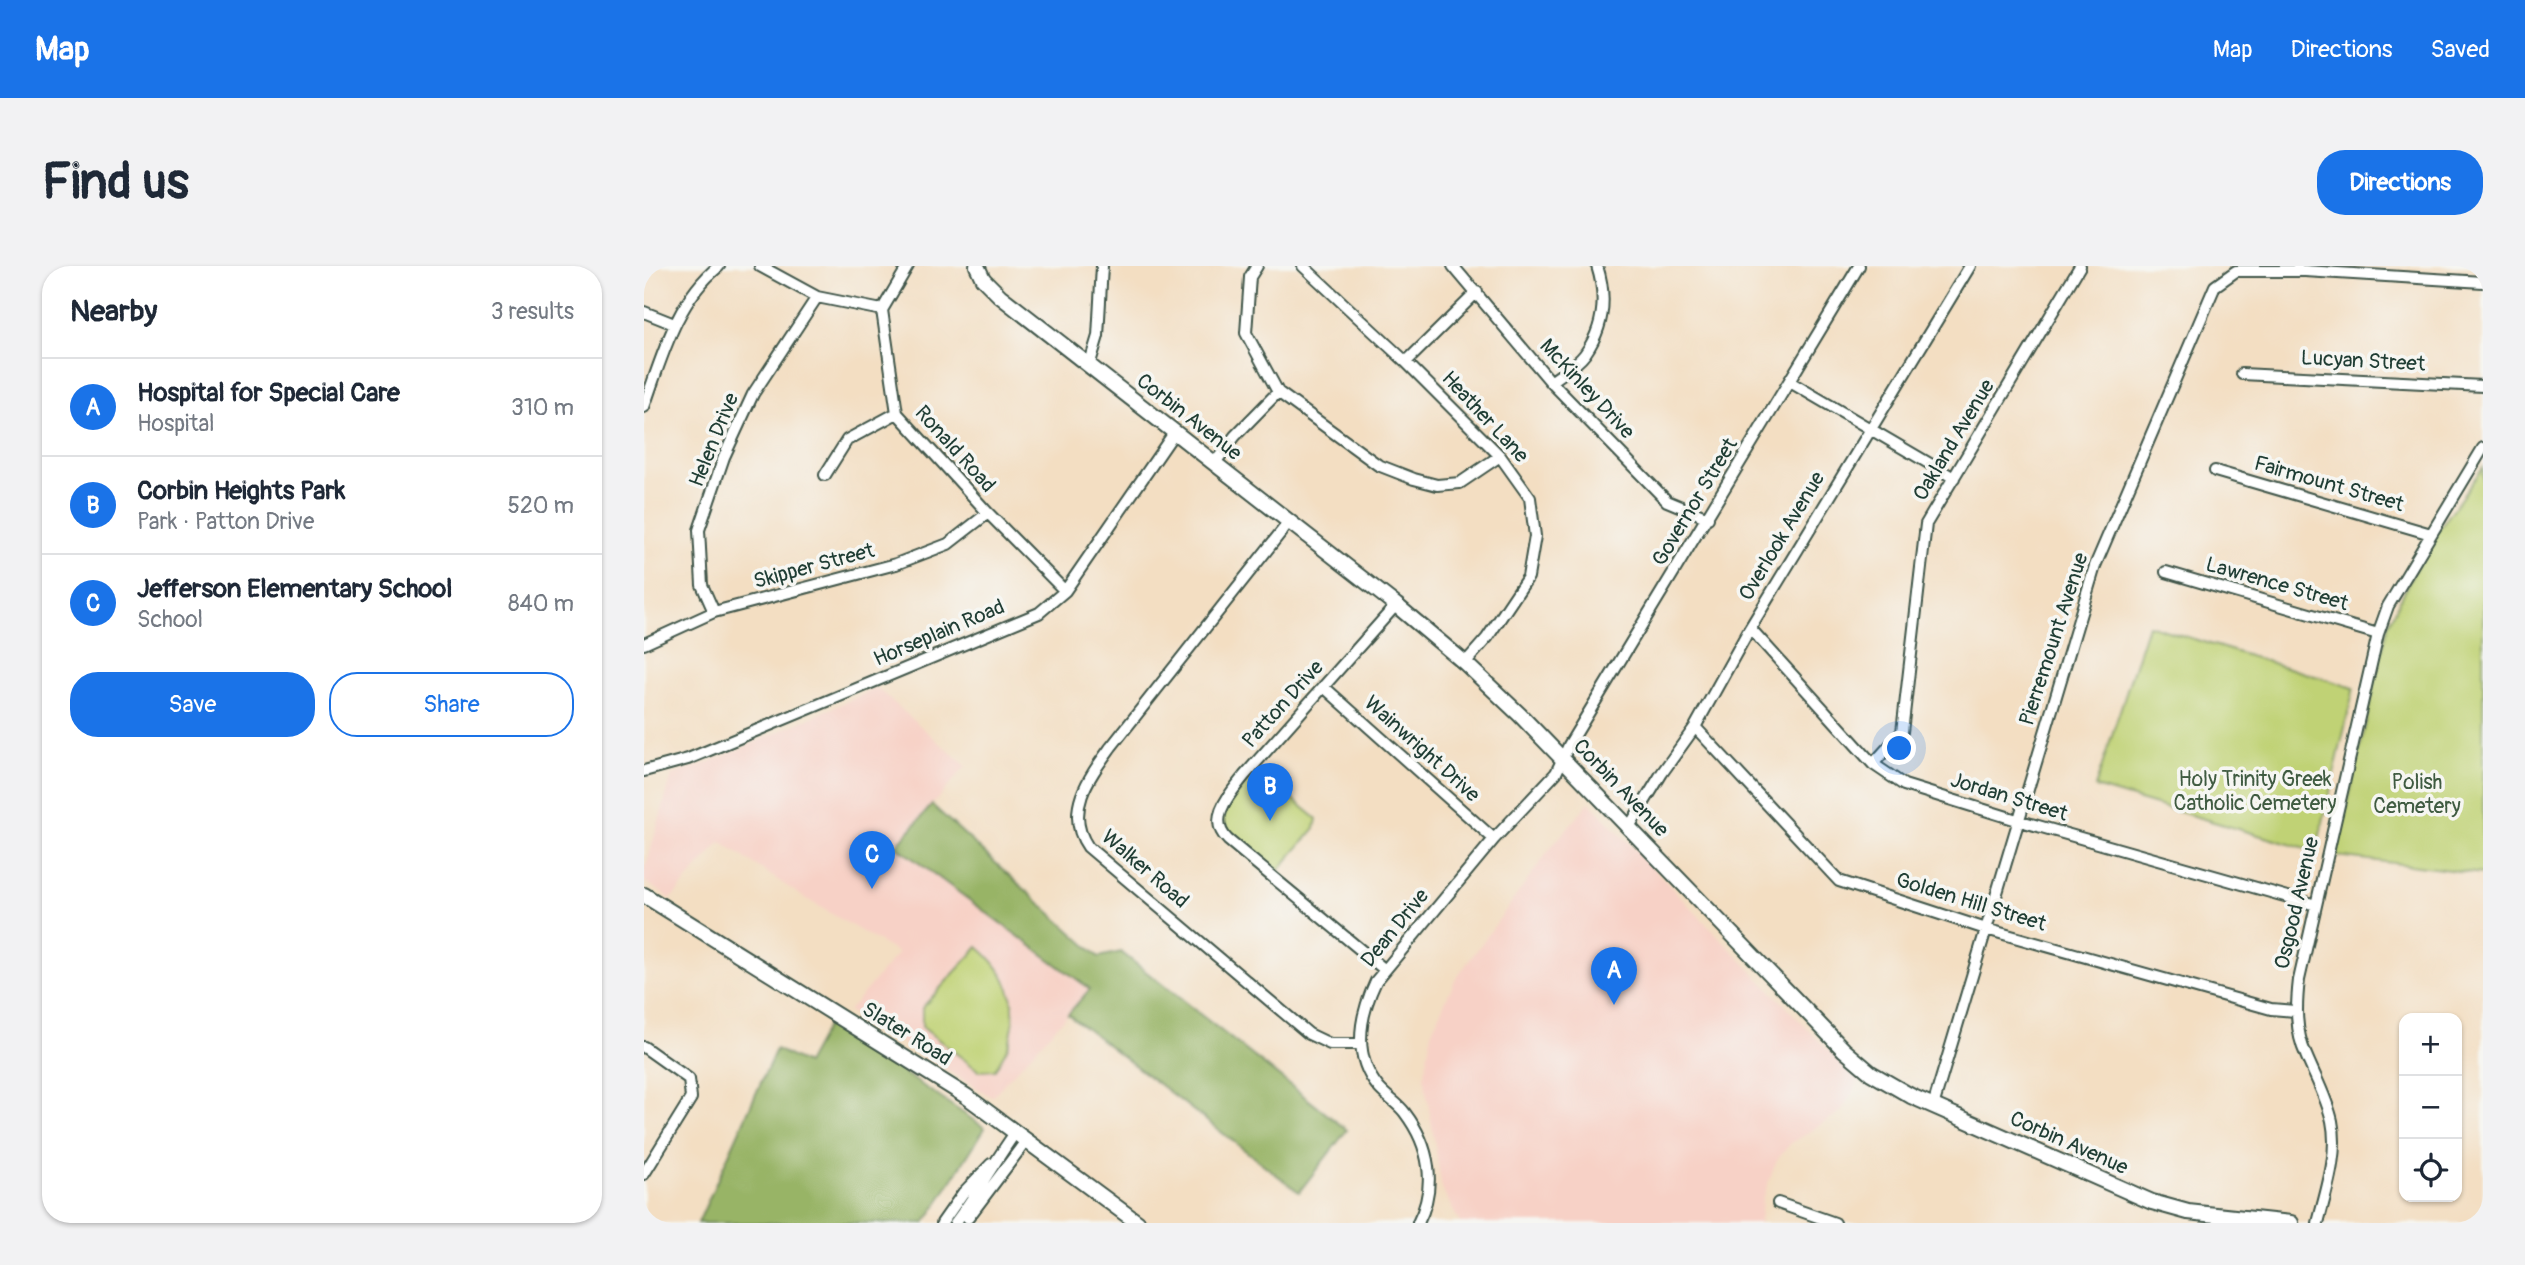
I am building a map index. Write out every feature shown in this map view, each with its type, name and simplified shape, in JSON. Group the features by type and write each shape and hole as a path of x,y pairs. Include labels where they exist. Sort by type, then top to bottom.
{"main road":[{"name":"Corbin Avenue","path":"977,266 988,286 1396,605 1465,663 1563,758 1844,1051 1885,1082 2164,1206 2207,1214 2291,1223"},
{"name":"Slater Road","path":"644,895 966,1096 1138,1223"}],"street":[{"path":"644,407 674,324 704,279 719,266"},
{"path":"760,266 817,297 882,310 908,266"},
{"path":"1089,366 1098,336 1102,266"},
{"path":"1257,266 1250,277 1245,332 1278,392 1378,465 1414,480 1437,485 1460,483 1500,456"},
{"name":"Heather Lane","path":"1303,266 1406,362 1500,456 1530,498 1535,536 1528,577 1487,638 1465,663"},
{"name":"McKinley Drive","path":"1453,266 1551,382 1667,501 1709,518"},
{"path":"1551,382 1584,356 1603,317 1601,278 1597,266"},
{"name":"Governor Street","path":"1563,758 1859,266"},
{"name":"Overlook Avenue","path":"1629,827 1662,773 1695,727 1750,628 1970,266"},
{"name":"Oakland Avenue","path":"1873,764 1902,733 1926,524 2080,266"},
{"name":"Pierremount Avenue","path":"1933,1105 2095,566 2215,286 2236,271 2303,268 2483,282"},
{"path":"1406,362 1477,292"},
{"name":"Helen Drive","path":"714,612 702,585 699,530 723,457 753,394 817,297"},
{"name":"Ronald Road","path":"882,310 897,413 988,513 1065,591"},
{"path":"644,312 674,324"},
{"name":"Lucyan Street","path":"2242,374 2483,386"},
{"path":"1790,382 1954,478"},
{"path":"1214,464 1235,436 1278,392"},
{"path":"825,475 847,439 897,413"},
{"name":"Horseplain Road","path":"644,771 688,760 1039,613 1065,591 1174,432"},
{"name":"Osgood Avenue","path":"2318,1223 2333,1151 2332,1122 2321,1087 2304,1052 2295,1011 2299,980 2378,634 2388,606 2483,448"},
{"name":"Fairmount Street","path":"2215,471 2431,534"},
{"name":"Skipper Street","path":"644,644 714,612 896,564 948,544 988,513"},
{"name":"Walker Road","path":"1289,522 1086,782 1079,804 1079,821 1083,841 1088,847 1303,1029 1330,1044 1361,1044"},
{"name":"Lawrence Street","path":"2166,572 2378,634"},
{"name":"Patton Drive","path":"1385,970 1228,840 1219,828 1220,813 1231,792 1396,605"},
{"name":"Jordan Street","path":"1750,628 1873,764 1904,785 2316,905"},
{"name":"Wainwright Drive","path":"1324,687 1494,839"},
{"name":"Golden Hill Street","path":"1695,727 1839,881 1986,929 2271,1009 2295,1011"},
{"name":"Dean Drive","path":"1418,1223 1426,1207 1430,1171 1424,1144 1404,1112 1374,1082 1365,1062 1361,1027 1365,1005 1376,981 1494,839 1556,773 1563,758"},
{"path":"644,1047 689,1079 691,1098 645,1171"},
{"path":"942,1223 976,1178 1021,1137"},
{"path":"964,1223 1021,1137"},
{"path":"955,1223 982,1187 996,1160"},
{"path":"1778,1203 1835,1223"}],"shaded area":[{"path":"877,688 966,766 896,846 1090,990 992,1097 848,1011 898,953 803,897 721,842 671,899 644,881 672,775 710,762"},
{"path":"1589,802 1826,1048 1860,1078 1842,1111 1790,1144 1777,1160 1762,1199 1760,1223 1460,1223 1442,1189 1424,1077 1432,1030 1455,980 1550,849"}],"green space":[{"name":"Polish Cemetery","path":"2483,467 2483,874 2336,856 2388,625 2413,573 2440,528"},
{"name":"Holy Trinity Greek Catholic Cemetery","path":"2148,625 2354,688 2316,852 2095,787"},
{"path":"1260,772 1317,819 1315,828 1279,870 1271,869 1232,836 1223,821 1226,806 1254,774"},
{"path":"932,805 1099,957 1121,952 1347,1130 1299,1192 1068,1014 1090,989 896,846"},
{"path":"978,947 997,966 1012,1000 1013,1026 1010,1040 995,1070 979,1071 922,1027 922,1008"},
{"path":"829,1022 985,1128 925,1223 698,1223 776,1049 806,1064"}],"place":[{"name":"Corbin Heights Park","path":"1270,821"},
{"name":"Jefferson Elementary School","path":"872,889"},
{"name":"Hospital for Special Care","path":"1614,1005"}]}
